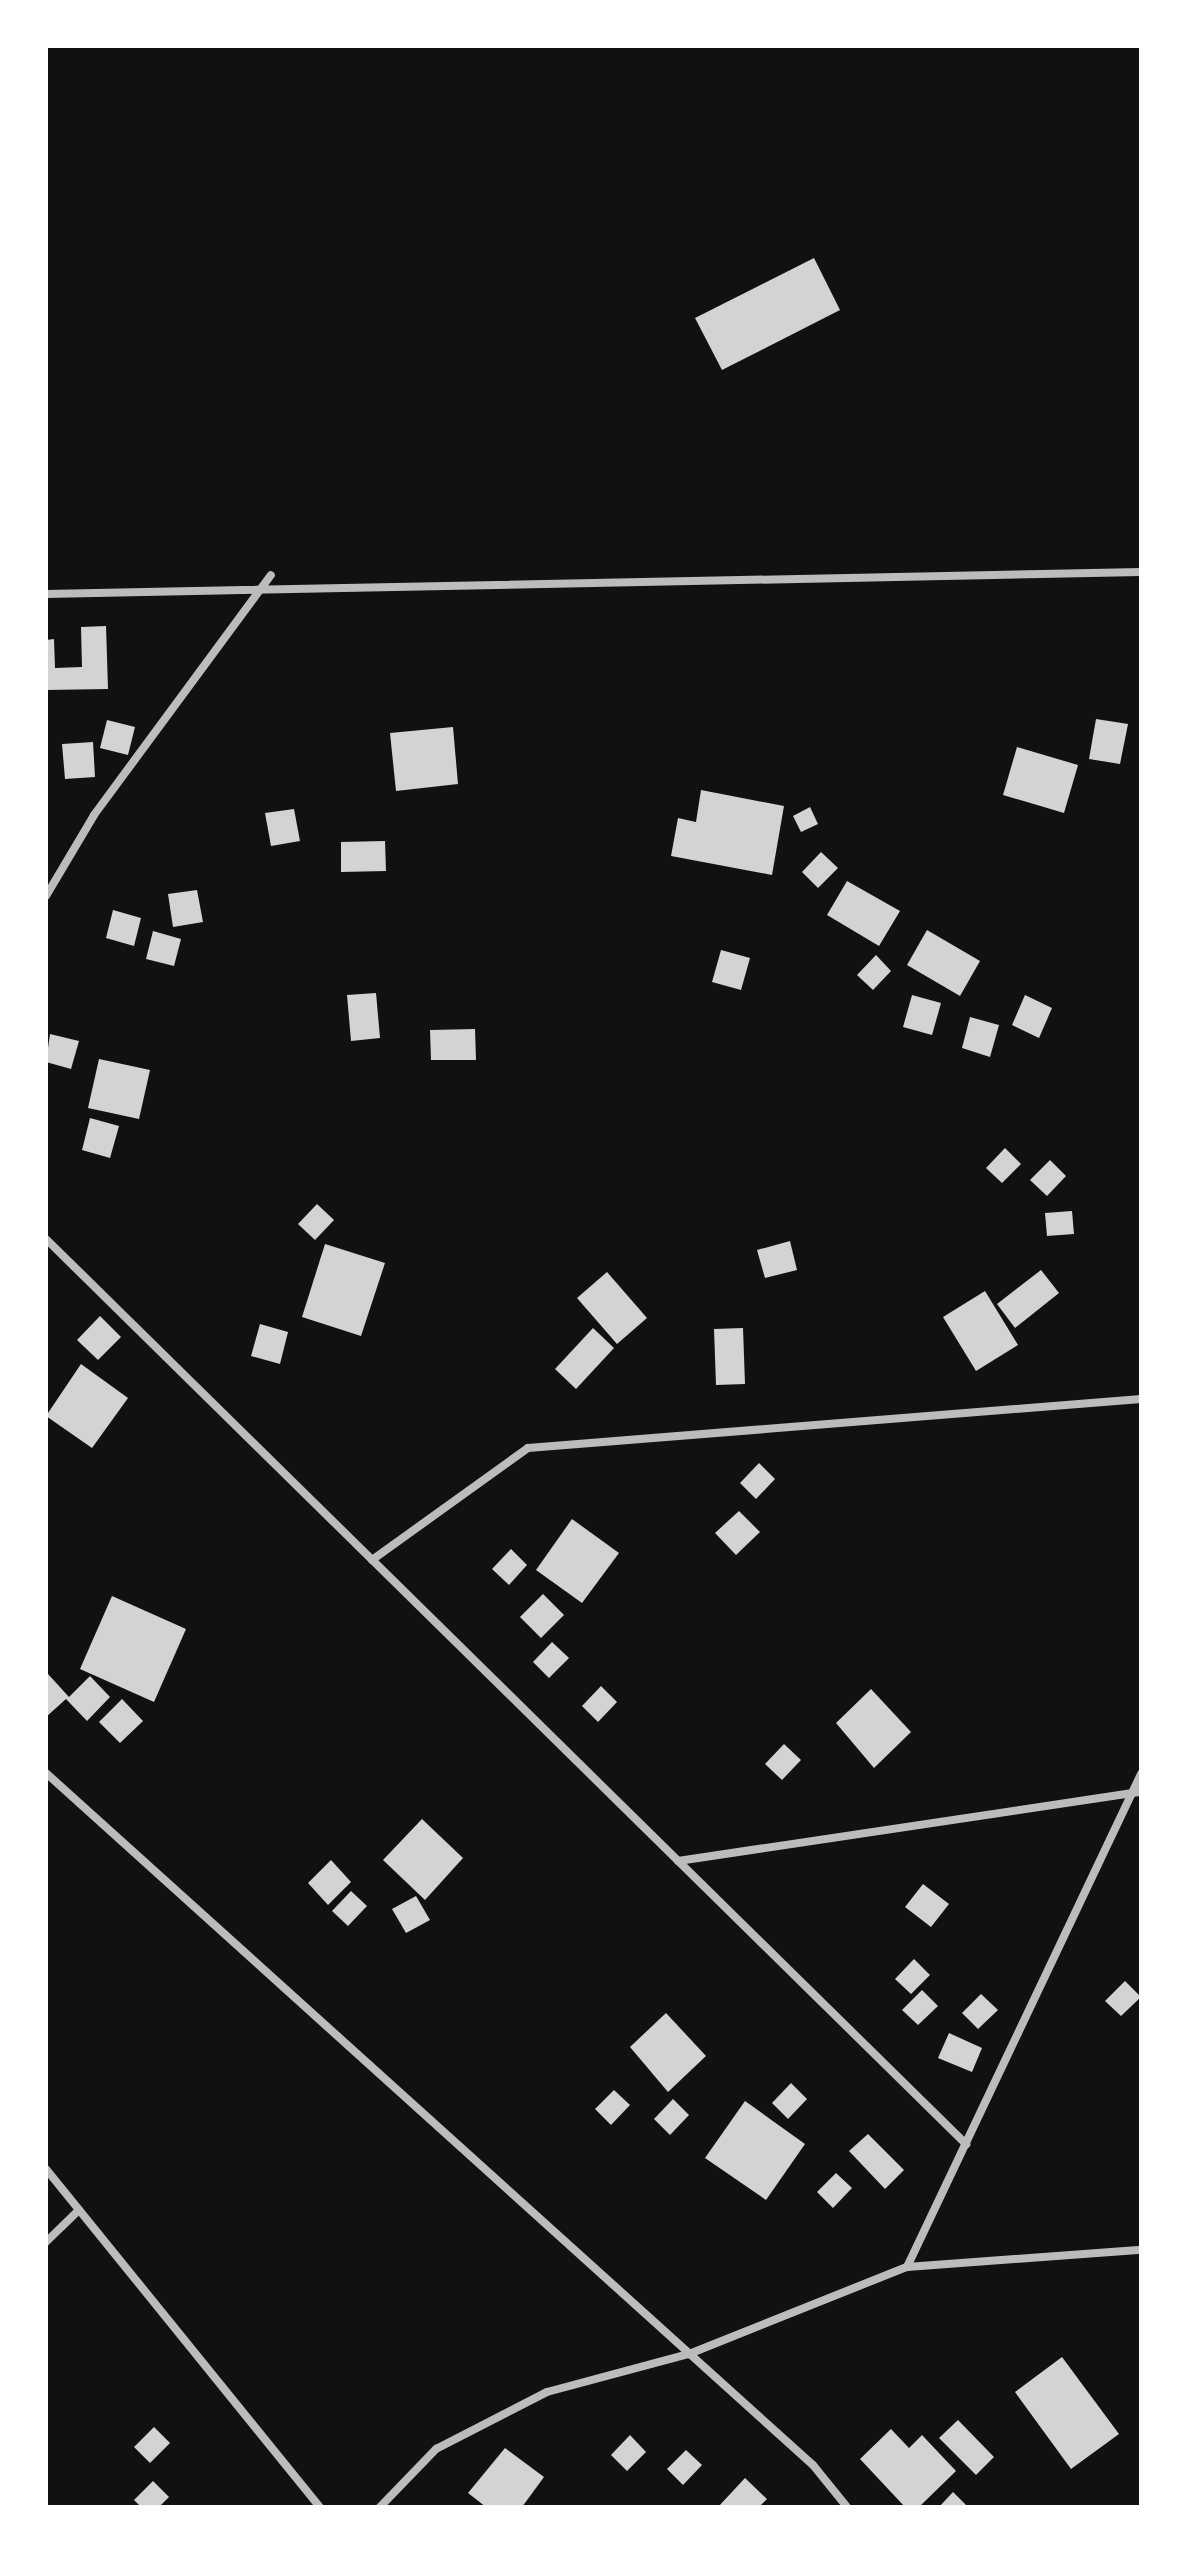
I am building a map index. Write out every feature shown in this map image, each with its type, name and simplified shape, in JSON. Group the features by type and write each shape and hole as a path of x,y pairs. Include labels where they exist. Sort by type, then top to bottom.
{"street":[{"path":"46,594 256,594 1141,572"},
{"path":"46,896 94,815 271,575"},
{"path":"46,1239 966,2144"},
{"path":"372,1560 528,1448 1141,1399"},
{"path":"46,1773 813,2465 847,2507"},
{"path":"907,2267 1137,1792 1141,1774"},
{"path":"678,1861 1137,1792"},
{"path":"46,2169 320,2507"},
{"path":"46,2242 79,2210"},
{"path":"380,2507 436,2449 547,2392 689,2354 907,2267 1141,2250"}],"building":[{"path":"814,258 840,310 722,370 695,318"},
{"path":"106,626 108,689 46,690 46,640 54,639 55,668 82,667 81,627"},
{"path":"1096,719 1128,724 1120,764 1089,759"},
{"path":"107,720 135,727 128,755 100,748"},
{"path":"453,727 458,784 396,791 390,733"},
{"path":"93,742 95,777 65,779 62,744"},
{"path":"1017,747 1078,765 1064,813 1003,795"},
{"path":"701,790 784,806 772,875 671,856 678,818 696,822"},
{"path":"810,807 818,824 801,832 793,816"},
{"path":"294,809 300,841 271,846 265,813"},
{"path":"385,841 386,871 341,872 341,842"},
{"path":"821,852 838,868 818,888 802,872"},
{"path":"847,881 900,911 879,946 827,915"},
{"path":"197,890 203,922 173,927 168,894"},
{"path":"113,910 141,918 134,946 106,938"},
{"path":"927,930 980,961 960,996 907,965"},
{"path":"153,931 181,939 174,966 146,959"},
{"path":"721,950 750,958 741,990 712,982"},
{"path":"876,955 891,971 873,990 857,975"},
{"path":"376,993 380,1038 351,1041 347,995"},
{"path":"912,995 941,1003 932,1035 903,1027"},
{"path":"1025,995 1052,1008 1039,1038 1012,1025"},
{"path":"970,1017 999,1025 990,1057 962,1048"},
{"path":"475,1029 476,1060 431,1060 430,1030"},
{"path":"50,1034 79,1041 71,1069 46,1062"},
{"path":"99,1059 150,1070 139,1119 88,1108"},
{"path":"90,1118 119,1126 110,1158 82,1150"},
{"path":"1005,1148 1021,1164 1002,1183 986,1168"},
{"path":"1050,1160 1066,1176 1047,1196 1030,1180"},
{"path":"317,1204 334,1220 315,1240 298,1224"},
{"path":"1072,1211 1074,1234 1047,1236 1045,1213"},
{"path":"790,1241 797,1270 765,1278 757,1250"},
{"path":"325,1244 385,1263 361,1336 302,1317"},
{"path":"1041,1270 1059,1293 1015,1328 997,1304"},
{"path":"607,1272 647,1318 617,1344 577,1298"},
{"path":"985,1291 1018,1345 976,1371 943,1317"},
{"path":"100,1316 121,1337 98,1360 77,1340"},
{"path":"260,1324 288,1332 280,1364 251,1356"},
{"path":"593,1328 614,1348 576,1389 555,1369"},
{"path":"743,1328 745,1384 716,1385 714,1329"},
{"path":"81,1364 128,1398 92,1448 46,1416"},
{"path":"759,1463 775,1479 756,1499 740,1483"},
{"path":"739,1511 760,1532 736,1555 715,1533"},
{"path":"572,1519 619,1553 582,1603 536,1570"},
{"path":"511,1549 527,1565 509,1585 492,1569"},
{"path":"543,1594 564,1615 541,1638 520,1617"},
{"path":"112,1596 186,1629 154,1702 80,1669"},
{"path":"552,1642 569,1658 549,1678 533,1662"},
{"path":"48,1674 69,1697 90,1676 110,1697 87,1721 66,1699 46,1717"},
{"path":"601,1686 617,1702 598,1722 582,1706"},
{"path":"871,1689 911,1732 874,1768 836,1723"},
{"path":"122,1699 143,1721 120,1743 99,1722"},
{"path":"784,1744 801,1760 782,1780 765,1764"},
{"path":"422,1819 463,1858 425,1900 383,1860"},
{"path":"331,1860 351,1882 328,1905 308,1883"},
{"path":"923,1884 949,1904 931,1927 905,1907"},
{"path":"351,1891 367,1906 348,1926 332,1911"},
{"path":"416,1896 430,1920 406,1933 392,1909"},
{"path":"914,1959 930,1975 911,1994 895,1979"},
{"path":"1125,1981 1141,1997 1121,2016 1105,2001"},
{"path":"922,1990 938,2006 918,2025 902,2010"},
{"path":"981,1994 998,2010 978,2029 962,2013"},
{"path":"666,2013 706,2056 668,2092 630,2047"},
{"path":"949,2033 982,2048 972,2072 938,2058"},
{"path":"791,2083 807,2099 788,2119 772,2103"},
{"path":"614,2090 630,2105 611,2125 595,2109"},
{"path":"673,2099 689,2115 670,2135 654,2119"},
{"path":"745,2101 805,2144 766,2200 705,2158"},
{"path":"868,2134 904,2170 885,2189 849,2151"},
{"path":"836,2173 852,2188 833,2208 817,2192"},
{"path":"1062,2357 1119,2434 1071,2469 1015,2392"},
{"path":"958,2420 994,2457 976,2475 939,2438"},
{"path":"154,2427 170,2443 150,2463 134,2447"},
{"path":"891,2429 909,2448 922,2435 956,2471 919,2507 905,2507 860,2459"},
{"path":"630,2435 646,2452 627,2471 611,2455"},
{"path":"505,2448 544,2477 522,2507 486,2507 468,2493"},
{"path":"686,2450 702,2465 683,2485 667,2469"},
{"path":"745,2478 767,2499 759,2507 718,2507"},
{"path":"153,2481 169,2497 159,2507 141,2507 134,2500"},
{"path":"953,2492 968,2507 939,2507"}]}
